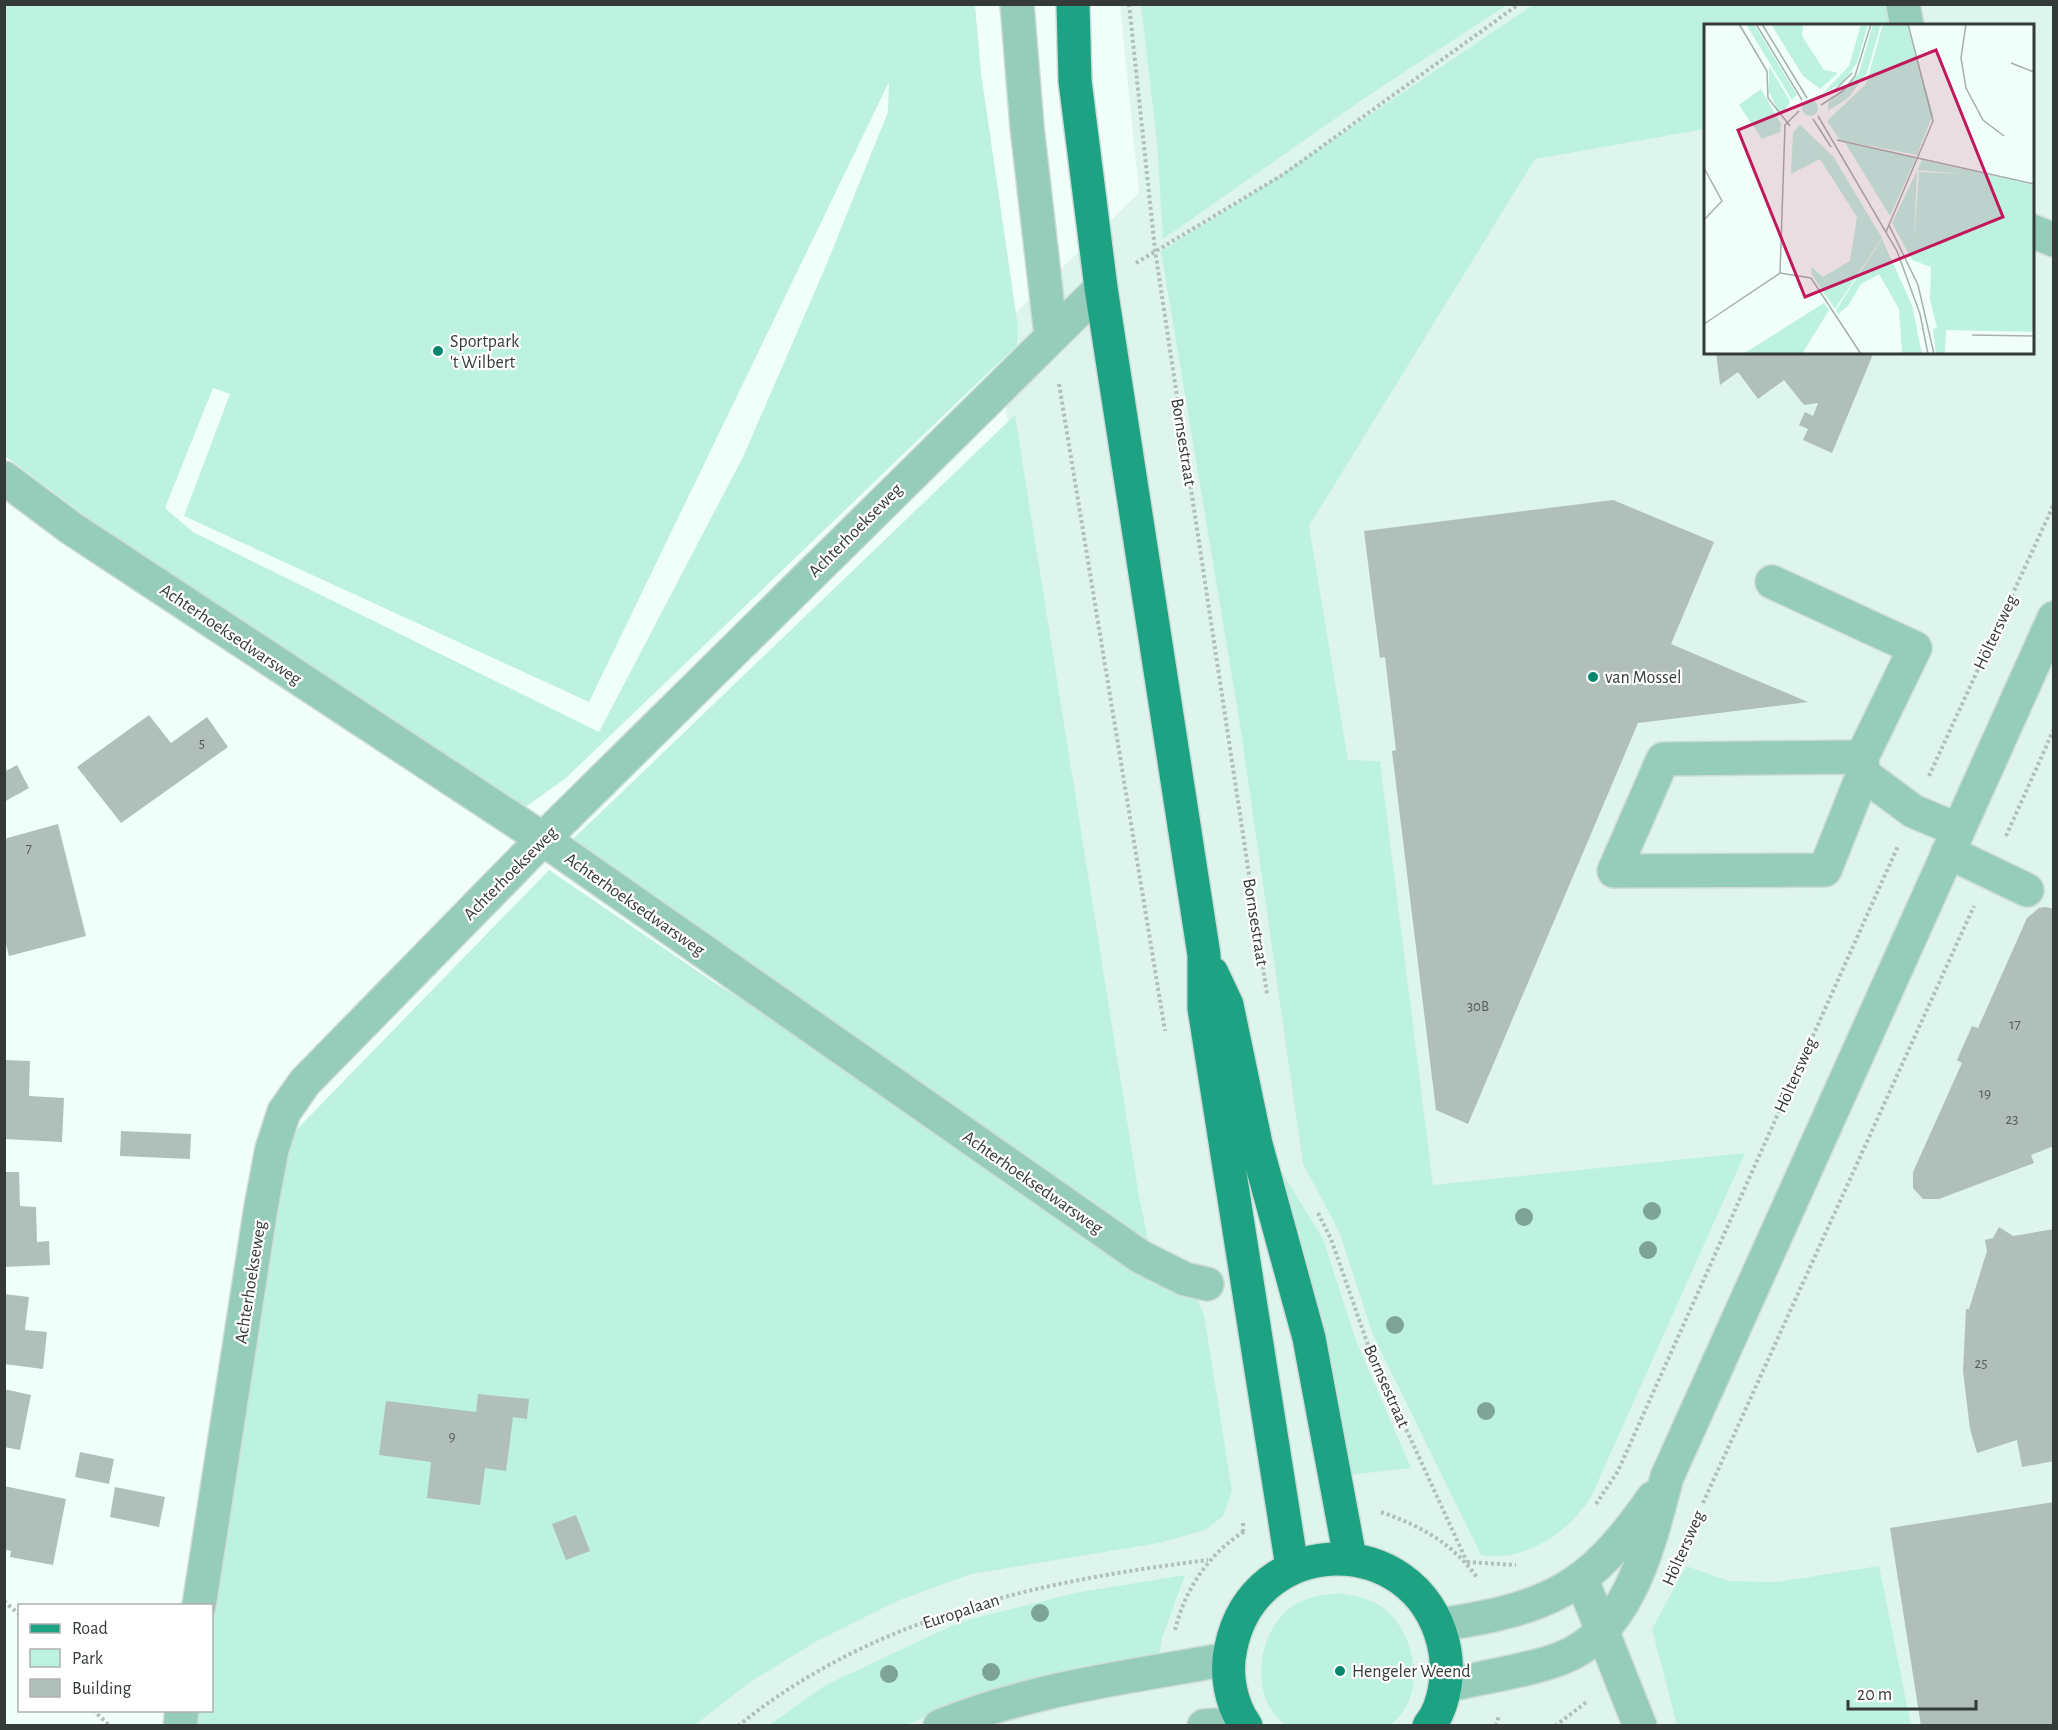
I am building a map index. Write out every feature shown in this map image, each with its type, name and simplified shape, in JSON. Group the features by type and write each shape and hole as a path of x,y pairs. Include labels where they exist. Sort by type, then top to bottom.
{"main road":[{"path":"1073,4 1075,81 1101,288 1204,955 1204,1008 1292,1567"},
{"path":"1204,955 1227,1005 1256,1144 1309,1338 1350,1558"},
{"path":"1245,1724 1234,1703 1229,1681 1228,1659 1234,1630 1247,1604 1267,1583 1292,1567 1320,1559 1350,1558 1378,1566 1404,1580 1425,1600 1439,1625 1446,1655 1445,1686 1429,1725"}],"street":[{"path":"1017,4 1027,127 1051,335"},
{"path":"1903,4 1907,24"},
{"path":"2034,232 2054,240"},
{"name":"Achterhoekseweg","path":"199,1604 261,1207 272,1149 284,1112 305,1082 543,839 1101,288"},
{"name":"Achterhoeksedwarsweg","path":"4,478 71,528 543,839 1141,1257 1185,1279 1207,1284"},
{"path":"1772,582 1915,648 1863,765 1825,870 1614,871 1663,759 1863,765 1989,873 2027,890"},
{"name":"Höltersweg","path":"1445,1686 1564,1658 1602,1631 1635,1578 1649,1544 1667,1477 2054,618"},
{"name":"Höltersweg","path":"1439,1625 1498,1616 1549,1599 1582,1580 1624,1539 1667,1477"},
{"path":"1582,1580 1640,1725"},
{"path":"940,1725 990,1706 1062,1687 1228,1659"},
{"path":"1204,1725 1245,1724"}],"path":[{"name":"Bornsestraat","path":"1130,4 1155,250 1267,997"},
{"path":"1155,250 1284,174 1519,4"},
{"path":"1051,335 1166,1038"},
{"name":"Höltersweg","path":"1593,1509 1623,1461 2054,504"},
{"name":"Höltersweg","path":"1702,1504 2054,729"},
{"name":"Bornsestraat","path":"1316,1210 1331,1239 1369,1348 1467,1562 1513,1566 1523,1563"},
{"name":"Europalaan","path":"738,1725 760,1707 834,1660 953,1610 1019,1593 1133,1569 1209,1560 1243,1532"},
{"path":"4,1601 18,1613"},
{"path":"1555,1725 1618,1674"},
{"path":"95,1712 110,1725"}],"shaded area":[{"path":"1120,5 2053,5 2053,1725 658,1726 805,1617 1179,1505 994,334 1139,193"}],"green space":[{"path":"1141,4 1507,5 1369,95 1163,239 1157,143"},
{"name":"Sportpark 't Wilbert","path":"4,5 975,5 981,73 1018,327 1017,345 566,778 524,808 88,518 5,456","holes":["889,82 888,112 825,268 743,457 599,732 193,532 165,508 213,388 230,394 184,516 589,702"]},
{"path":"1533,5 1886,5 1890,24 1704,24 1704,129 1535,159 1309,526 1348,760 1380,761 1433,1185 1745,1153 1591,1497 1571,1522 1558,1533 1529,1549 1513,1554 1481,1555 1373,1335 1339,1231 1303,1164 1241,731 1161,251 1249,196"},
{"path":"1015,415 1139,1196 1148,1240 572,840"},
{"path":"549,870 712,981 1186,1274 1204,1315 1232,1491 1223,1516 1205,1530 1159,1543 971,1574 897,1601 817,1641 750,1682 695,1725 176,1726 178,1712 213,1712 212,1604 262,1175 301,1125"},
{"path":"1276,1163 1323,1239 1356,1341 1411,1468 1348,1475"},
{"path":"1686,1566 1729,1581 1776,1582 1879,1566 1911,1725 1677,1725 1652,1629"},
{"path":"1185,1575 1162,1638 1159,1655 1069,1670 984,1692 906,1725 768,1726 826,1685 960,1622 1075,1593"},
{"path":"1338,1593 1375,1603 1386,1610 1397,1622 1411,1651 1414,1667 1409,1699 1402,1713 1390,1725 1285,1725 1273,1713 1262,1683 1261,1666 1270,1634 1279,1620 1295,1604 1313,1597"}],"building":[{"path":"1716,354 1873,354 1832,453 1803,440 1808,429 1799,425 1805,412 1813,416 1818,403 1804,405 1784,380 1758,399 1738,372 1720,385"},
{"path":"1613,500 1714,542 1671,644 1808,702 1638,723 1468,1124 1436,1110 1392,751 1396,750 1385,657 1380,658 1364,531"},
{"path":"149,715 171,743 207,717 228,747 121,823 77,767"},
{"path":"17,765 29,788 4,802 4,772"},
{"path":"58,824 86,936 9,956 4,937 4,839"},
{"path":"2039,908 2054,909 2054,1146 2031,1155 2034,1163 1939,1199 1923,1199 1913,1188 1913,1172 1962,1063 1957,1060 1972,1026 1978,1028 2027,918"},
{"path":"4,1060 30,1061 29,1096 64,1098 62,1142 4,1139"},
{"path":"121,1131 191,1134 190,1159 120,1156"},
{"path":"4,1172 19,1172 20,1206 36,1207 37,1242 49,1241 50,1265 4,1267"},
{"path":"1999,1227 2013,1236 2054,1229 2054,1461 2022,1467 2017,1440 1977,1453 1970,1429 1963,1371 1966,1309 1969,1309 1987,1251 1985,1240 1993,1238"},
{"path":"4,1294 29,1297 25,1330 47,1332 43,1369 4,1364"},
{"path":"4,1389 31,1395 20,1450 4,1447"},
{"path":"478,1394 529,1399 527,1419 513,1417 506,1471 485,1468 480,1505 427,1498 431,1462 379,1455 386,1401 476,1412"},
{"path":"80,1452 114,1459 109,1484 75,1477"},
{"path":"4,1486 66,1499 53,1565 10,1557 11,1551 4,1549"},
{"path":"115,1487 165,1497 159,1527 110,1517"},
{"path":"2054,1502 2054,1726 1921,1726 1890,1528"},
{"path":"576,1515 590,1551 566,1560 552,1524"}],"place":[{"name":"Sportpark 't Wilbert","path":"438,351"},
{"name":"van Mossel","path":"1593,677"},
{"name":"Hengeler Weend","path":"1340,1671"}]}
